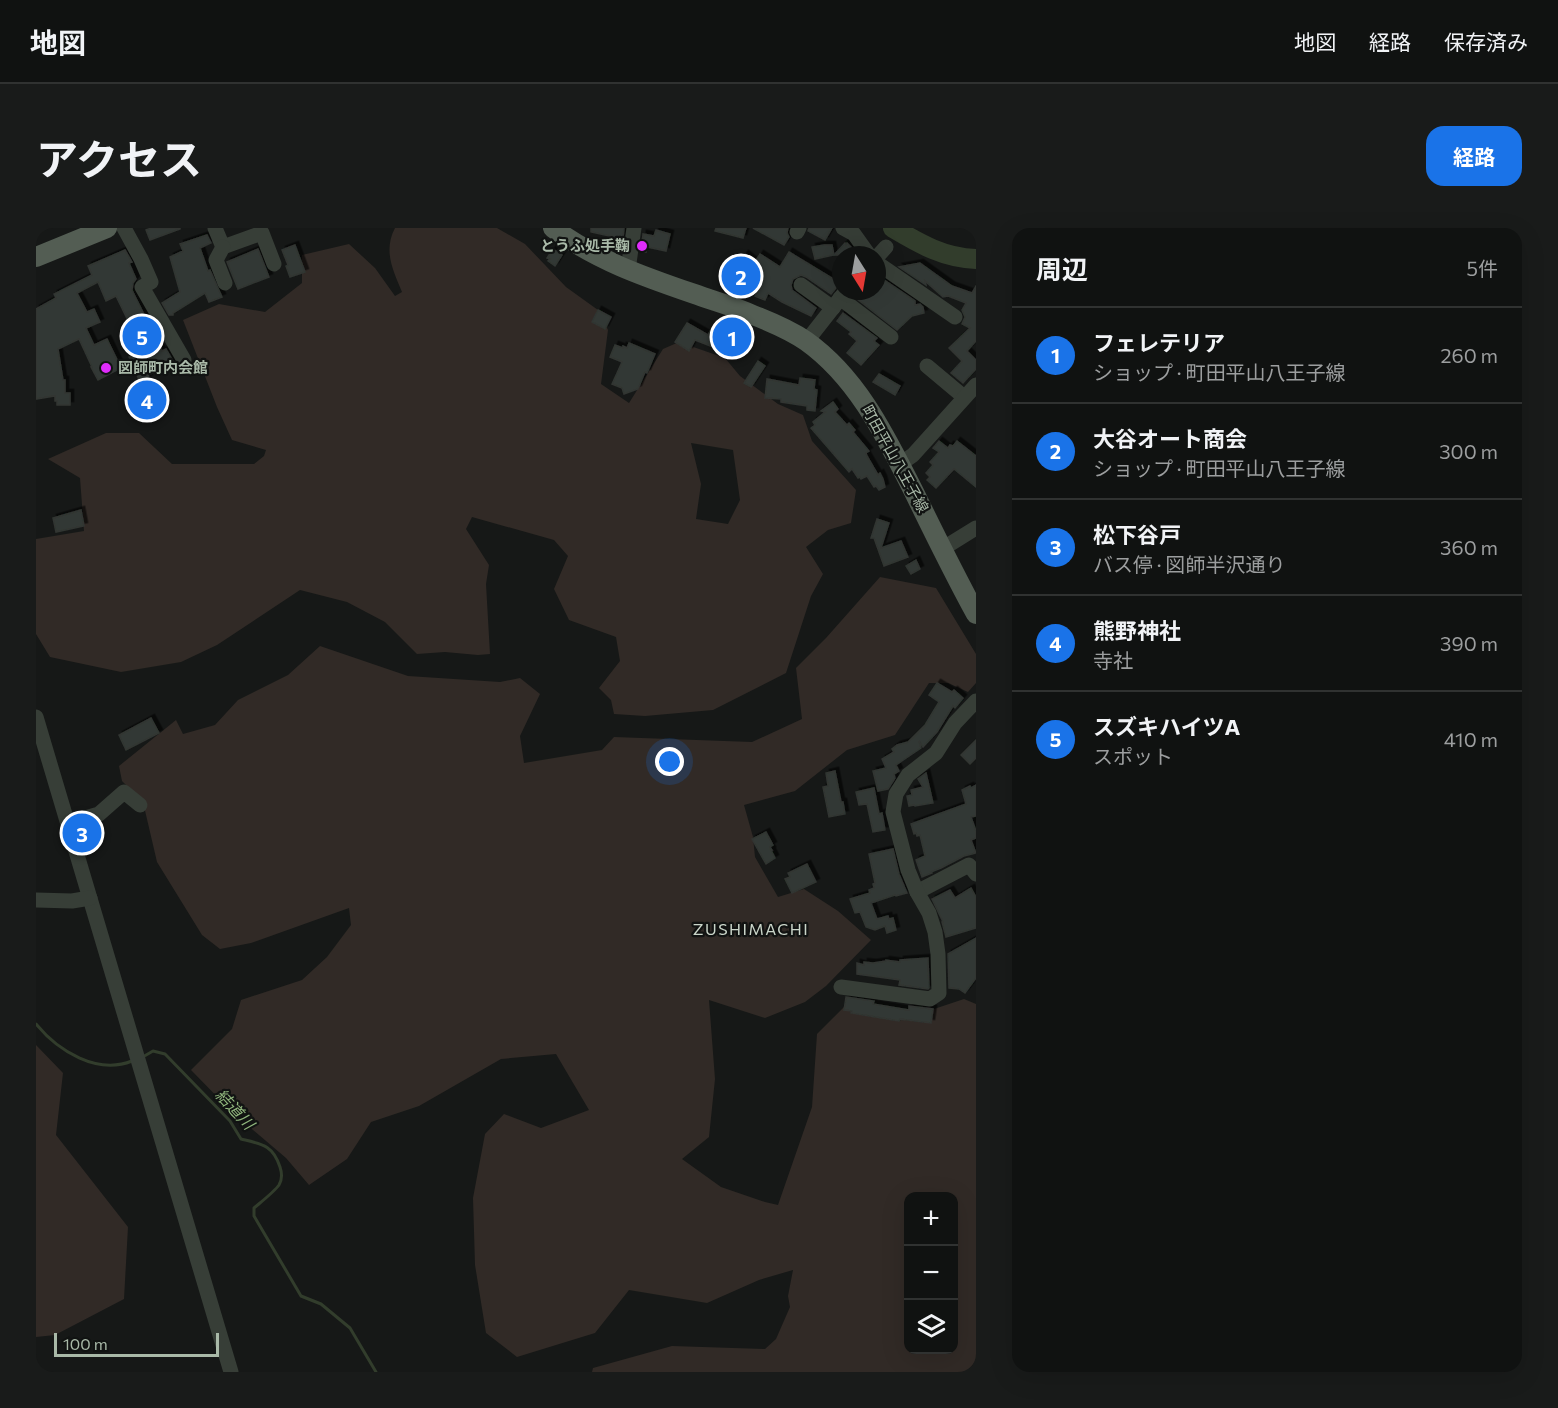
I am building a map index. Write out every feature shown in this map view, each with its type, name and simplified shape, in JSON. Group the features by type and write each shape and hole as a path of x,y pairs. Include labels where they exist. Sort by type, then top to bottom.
{"main road":[{"path":"36,257 73,235 107,228"},
{"name":"町田平山八王子線","path":"553,228 585,250 628,270 750,313 782,327 806,342 840,372 872,413 973,604"}],"street":[{"path":"124,228 151,282 142,287 184,360"},
{"path":"215,228 223,247"},
{"path":"628,270 634,228"},
{"path":"843,228 854,234 863,246"},
{"path":"225,283 216,260 223,247 262,233 274,264"},
{"path":"886,269 955,317"},
{"path":"801,285 832,296"},
{"path":"806,342 838,300"},
{"path":"840,300 891,337"},
{"path":"927,366 964,397"},
{"path":"900,464 913,455 976,385"},
{"path":"942,549 976,528"},
{"path":"841,987 930,999 939,993 935,932 929,913 908,870 893,812 896,794 908,775 936,753 955,723 976,701"},
{"path":"36,717 39,739 68,823 231,1372"},
{"path":"68,823 99,814 124,792 140,806"},
{"path":"917,892 969,865 976,874"},
{"path":"36,900 72,902 90,898"}],"shaded area":[{"path":"395,228 497,228 525,244 566,287 598,310 608,330 601,384 629,403 663,349 679,342 725,358 740,376 778,404 803,415 812,441 856,490 851,523 828,530 806,547 823,574 811,596 786,673 713,710 645,716 614,714 611,700 599,688 620,661 616,637 569,620 554,589 568,556 554,540 472,517 466,529 489,565 486,584 490,654 445,652 417,654 385,622 347,602 300,590 217,645 181,662 121,672 50,657 36,634 36,539 84,531 80,478 48,459 106,433 139,433 172,464 254,464 264,456 266,450 232,440 183,320 219,304 265,312 302,283 302,255 349,244 375,268 395,296 402,292 391,260 391,236","holes":["691,443 733,450 740,500 728,524 696,519 701,484"]},
{"path":"880,577 936,588 976,654 976,683 968,692 948,683 929,683 895,735 847,750 795,791 744,805 753,837 755,857 778,897 804,889 838,911 871,940 826,986 805,1002 765,1018 709,1000 715,1079 709,1137 682,1159 721,1187 778,1205 812,1107 817,1034 844,1007 898,1021 964,999 976,1004 976,1372 592,1372 593,1368 672,1346 765,1349 776,1339 790,1307 788,1296 793,1270 759,1280 707,1303 629,1290 595,1333 517,1357 486,1333 475,1265 473,1198 485,1134 504,1114 541,1128 589,1110 556,1054 501,1059 419,1106 371,1122 347,1159 309,1185 286,1158 233,1113 191,1070 232,1029 241,1000 302,980 327,957 351,925 349,908 251,943 220,949 202,935 157,862 143,802 122,781 119,766 176,720 183,734 215,725 238,700 288,675 320,646 408,676 500,682 520,678 540,694 520,736 524,763 602,750 614,737 752,742 802,719 796,668"},
{"path":"36,1045 63,1073 56,1135 128,1227 124,1299 55,1335 36,1337"}],"building":[{"path":"151,228 180,229 150,240 146,230"},
{"path":"591,228 624,228 623,239 591,232"},
{"path":"716,228 746,228 743,238 715,231"},
{"path":"753,228 788,228 789,237 784,245"},
{"path":"809,228 832,228 825,240 808,231"},
{"path":"656,230 670,234 666,251 647,247 646,252 641,251 643,234 654,236"},
{"path":"207,235 211,243 200,248 208,271 210,270 222,297 209,302 205,293 173,315 169,315 162,303 180,292 170,257 183,251 180,244"},
{"path":"295,245 305,272 290,277 282,250"},
{"path":"832,245 832,255 815,259 812,247"},
{"path":"258,249 269,277 238,289 227,262"},
{"path":"553,249 562,255 555,266 547,258"},
{"path":"125,250 132,262 129,263 136,279 132,290 162,351 166,349 174,363 148,375 149,378 140,382 129,357 138,354 128,333 133,331 116,296 106,301 98,282 77,293 87,312 94,309 100,322 86,328 94,345 107,339 121,368 98,380 79,339 58,349 63,380 65,380 65,393 70,393 70,405 57,405 55,396 36,399 36,309 56,298 54,294 92,275 88,266"},
{"path":"789,252 832,278 832,293 801,275 793,279 792,290 816,308 811,316 768,293 765,300 755,296 759,288 727,277 745,254 755,262 760,254 780,267"},
{"path":"920,263 952,286 972,293 976,286 976,341 967,351 976,360 976,369 963,383 951,373 962,361 949,348 970,328 962,324 965,317 962,310 966,303 948,296 943,297 925,281 926,285 899,267"},
{"path":"886,281 915,301 915,305 920,304 923,307 924,313 912,316 897,330 859,300 886,300"},
{"path":"598,310 611,317 605,329 592,322"},
{"path":"843,313 877,338 874,341 879,345 861,365 847,353 857,341 849,334 851,332 837,321"},
{"path":"687,323 708,335 712,328 728,335 730,331 738,334 732,348 716,342 713,347 695,340 689,351 675,342"},
{"path":"629,343 655,354 638,389 624,394 622,388 612,384 622,362 610,357 615,345 627,348"},
{"path":"758,361 765,366 751,387 744,383"},
{"path":"879,374 900,386 895,395 873,382"},
{"path":"800,378 815,380 814,389 817,390 815,411 807,410 807,406 781,402 781,399 765,398 767,379 799,385"},
{"path":"152,392 156,404 142,408 138,397"},
{"path":"833,402 838,409 835,412 847,425 849,423 855,430 853,432 869,451 866,453 867,456 878,475 880,473 885,487 879,490 876,486 874,487 867,476 861,479 852,469 849,472 811,428 815,425 813,422 825,412 821,411"},
{"path":"939,441 948,448 957,441 976,456 976,487 954,469 936,488 927,480 930,477 926,473 933,465 930,462 939,452 933,448"},
{"path":"81,510 84,526 56,532 53,518"},
{"path":"877,519 889,523 881,548 901,541 908,557 884,566 874,538 871,538"},
{"path":"916,560 920,569 911,574 906,566"},
{"path":"937,683 952,692 954,690 963,698 955,708 953,706 937,732 923,747 919,741 921,748 896,765 899,771 894,774 895,778 888,789 878,791 873,771 886,768 882,759 894,752 892,749 897,745 908,742 925,725 939,702 929,695"},
{"path":"151,718 159,733 126,750 119,735"},
{"path":"976,740 976,758 970,764 961,755"},
{"path":"835,771 845,814 829,817 823,787 828,786 826,773"},
{"path":"926,773 933,803 909,806 907,796 912,795 911,790 923,787 918,779"},
{"path":"976,785 976,816 971,817 976,838 971,840 976,853 964,856 922,877 916,860 925,856 920,835 914,834 911,824 966,804 962,790"},
{"path":"874,788 885,830 873,832 867,804 859,805 856,792"},
{"path":"766,832 773,845 770,847 775,858 766,864 752,839"},
{"path":"893,849 899,874 907,893 871,903 877,919 888,916 889,919 893,918 896,930 887,933 885,926 875,930 866,927 860,912 855,913 850,899 870,893 869,890 874,888 869,854"},
{"path":"807,864 816,882 792,893 785,879 790,877 788,873"},
{"path":"971,888 976,897 976,928 946,937 943,922 932,899 950,890 955,898"},
{"path":"976,938 976,978 965,993 959,989 949,988 948,954"},
{"path":"928,958 928,989 899,985 900,980 857,974 857,963 864,965 864,962 873,963 886,960 900,962 900,960"},
{"path":"846,997 909,1010 909,1006 933,1009 931,1023 900,1019 899,1021 851,1013 852,1011 844,1010"}],"waterway":[{"path":"893,228 943,253 976,259"},
{"name":"結道川","path":"36,1024 55,1043 79,1058 105,1065 119,1065 132,1061"},
{"name":"結道川","path":"141,1058 153,1051 165,1054 230,1121 241,1139 261,1144 274,1154 281,1169 281,1181 274,1191 254,1208 254,1216 301,1296 321,1304 350,1328 376,1372"}],"place":[{"name":"とうふ処手鞠","path":"642,246"},
{"name":"大谷オート商会","path":"741,276"},
{"name":"スズキハイツA","path":"142,336"},
{"name":"フェレテリア","path":"732,337"},
{"name":"図師町内会館","path":"106,368"},
{"name":"熊野神社","path":"147,400"},
{"name":"松下谷戸","path":"82,833"}],"district":[{"name":"ZUSHIMACHI","path":"751,929"}]}
